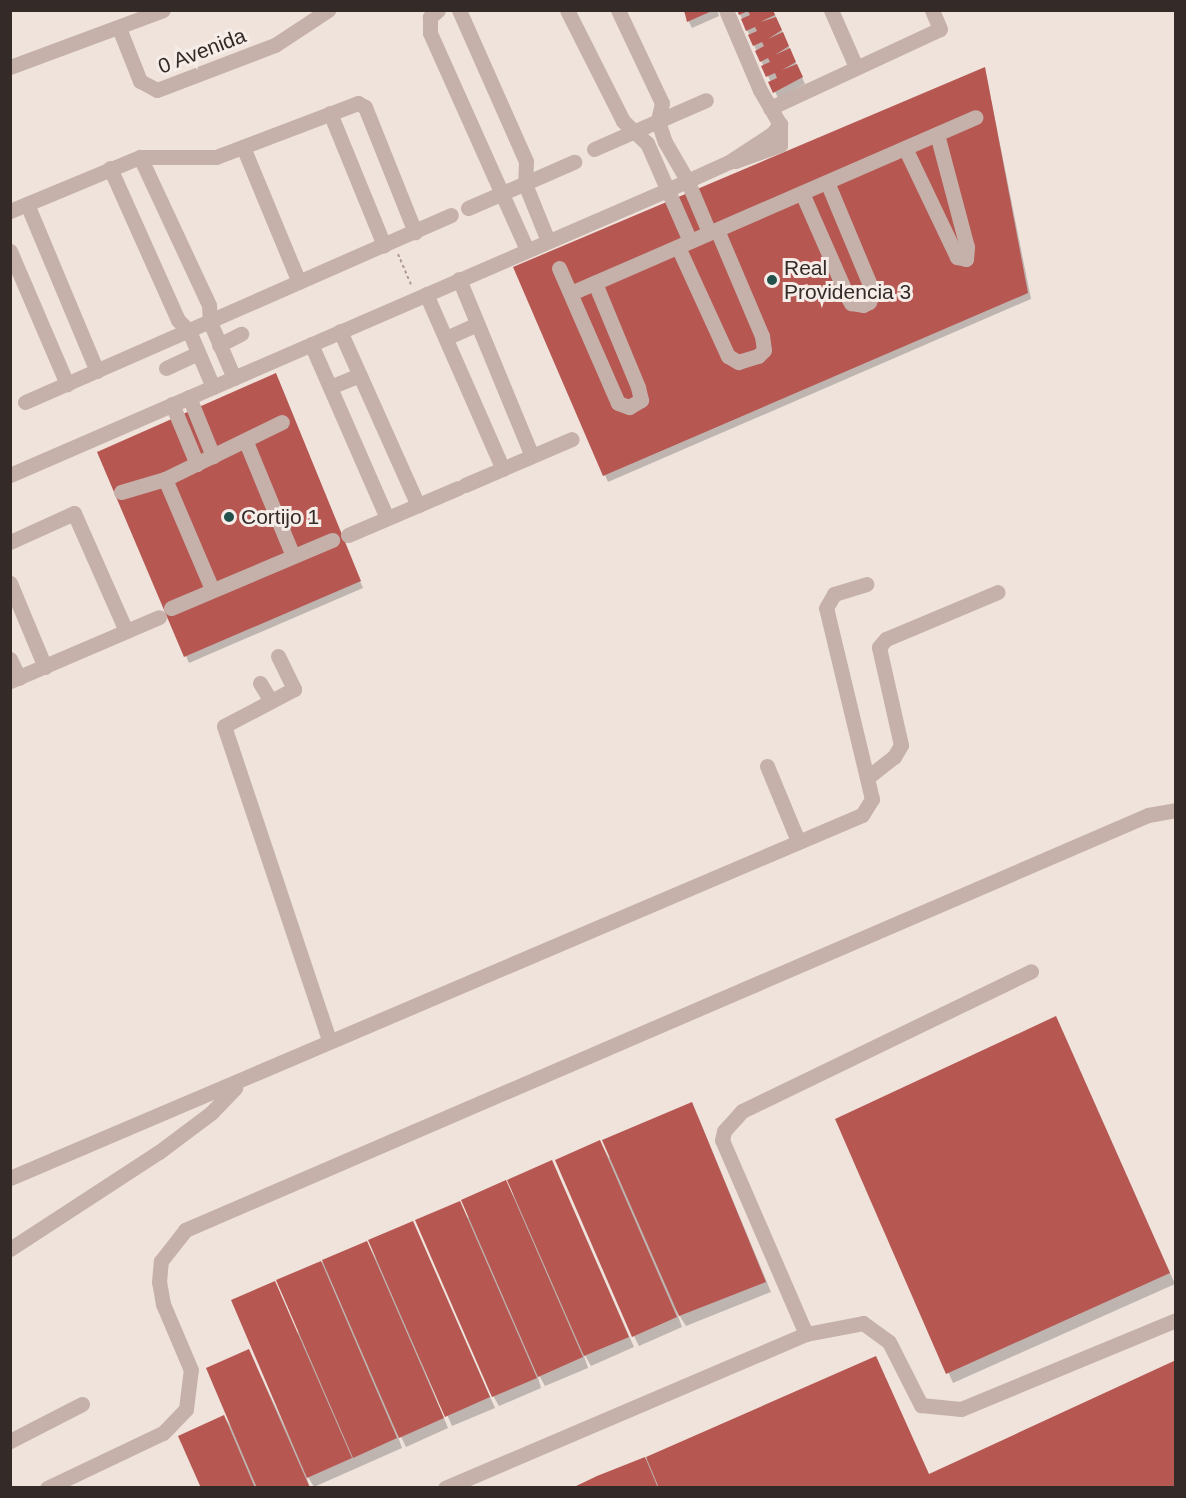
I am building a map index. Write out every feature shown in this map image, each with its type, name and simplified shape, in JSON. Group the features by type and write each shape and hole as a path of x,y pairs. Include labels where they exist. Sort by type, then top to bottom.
{"street":[{"path":"10,68 163,10"},
{"name":"0 Avenida","path":"119,28 140,81 157,90 275,45 328,10"},
{"path":"438,10 430,17 430,33 527,250"},
{"path":"459,10 526,161 525,184 548,241"},
{"path":"567,10 622,121 646,143 667,190 684,244 728,356 738,362 758,356 764,350 762,336 713,231 687,180 669,152 658,121 662,103 618,10"},
{"path":"10,474 729,162 772,134 780,124 770,108 726,10"},
{"path":"831,10 856,67"},
{"path":"770,108 940,29 933,10"},
{"path":"594,149 706,100"},
{"path":"10,211 140,157 208,158 358,103 365,107 415,232"},
{"path":"330,113 388,243"},
{"path":"571,293 975,117"},
{"path":"905,148 957,257 966,259 967,247 937,134"},
{"path":"243,147 299,282"},
{"path":"140,157 209,305 210,322 234,378"},
{"path":"468,208 574,162"},
{"path":"110,168 178,320 189,331 213,387"},
{"path":"802,193 848,298 851,303 863,305 873,297 870,284 827,182"},
{"path":"27,204 97,371"},
{"path":"26,402 451,215"},
{"path":"10,251 68,384"},
{"path":"560,268 618,403 636,404 640,400 638,387 595,283"},
{"path":"459,279 532,456"},
{"path":"421,296 446,338 503,469"},
{"path":"446,338 477,324"},
{"path":"340,331 418,505"},
{"path":"219,345 241,334"},
{"path":"311,344 387,518"},
{"path":"166,368 198,353"},
{"path":"330,387 360,375"},
{"path":"189,397 213,456"},
{"path":"172,404 197,464"},
{"path":"121,492 165,479 246,442 282,422"},
{"path":"348,535 572,439"},
{"path":"246,442 293,556"},
{"path":"165,479 212,589"},
{"path":"10,542 74,513 126,632"},
{"path":"10,659 15,680 126,632 212,589 332,540"},
{"path":"10,583 45,667"},
{"path":"10,1178 239,1083 329,1040 798,841 868,809 872,799 868,777 826,608 834,594 866,584"},
{"path":"868,777 894,757 901,745 879,647 886,639 998,592"},
{"path":"278,656 294,689 224,726 329,1040"},
{"path":"260,683 271,701"},
{"path":"767,766 798,841"},
{"path":"47,1488 163,1433 186,1409 191,1370 160,1297 159,1282 161,1261 186,1230 1148,815 1176,810"},
{"path":"806,1334 722,1140 724,1131 742,1111 1031,971"},
{"path":"10,1249 159,1152 211,1113 239,1083"},
{"path":"445,1488 806,1334 864,1323 889,1342 921,1405 961,1409 1176,1320"},
{"path":"10,1441 82,1404"}],"path":[{"path":"388,243 421,296"}],"building":[{"path":"684,10 714,10 687,22"},
{"path":"737,10 773,10 775,15 760,22 776,17 782,30 768,39 783,32 789,46 775,55 790,48 796,62 782,70 797,64 803,77 773,93 768,82 777,78 775,73 766,77 761,66 770,62 768,58 760,62 755,51 764,46 762,42 753,46 748,35 757,31 755,27 746,31 741,19 750,15 748,11 739,15"},
{"name":"Real Providencia 3","path":"985,67 1028,293 603,476 513,267"},
{"name":"Cortijo 1","path":"276,373 361,581 184,657 97,452"},
{"path":"1056,1016 1170,1273 946,1374 835,1119"},
{"path":"692,1102 766,1282 679,1316 602,1140"},
{"path":"600,1140 677,1317 632,1337 555,1160"},
{"path":"552,1160 629,1337 584,1356 507,1180"},
{"path":"506,1180 583,1357 538,1377 461,1200"},
{"path":"460,1201 537,1378 492,1397 415,1220"},
{"path":"413,1221 490,1397 445,1417 368,1240"},
{"path":"367,1241 444,1418 399,1438 322,1260"},
{"path":"321,1261 397,1438 353,1458 276,1280"},
{"path":"275,1281 352,1458 307,1478 231,1300"},
{"path":"249,1349 310,1488 257,1488 206,1368"},
{"path":"876,1356 929,1474 1176,1360 1176,1488 659,1488 646,1457"},
{"path":"224,1415 255,1488 201,1488 178,1436"},
{"path":"645,1457 658,1488 572,1488 597,1476"}],"place":[{"name":"Real Providencia 3","path":"772,280"},
{"name":"Cortijo 1","path":"229,517"}]}
